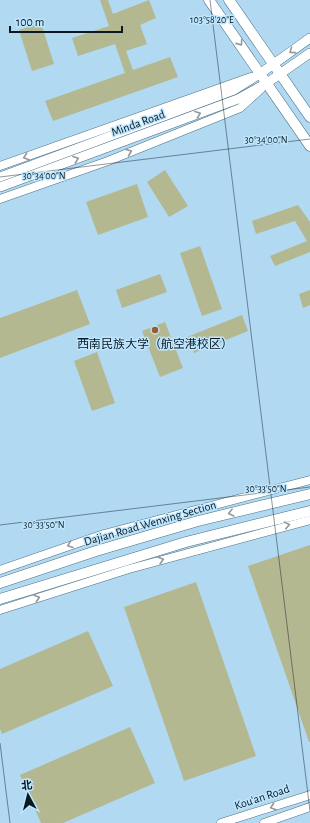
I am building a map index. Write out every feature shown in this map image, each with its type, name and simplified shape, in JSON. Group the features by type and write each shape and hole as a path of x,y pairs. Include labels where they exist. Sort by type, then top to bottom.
{"main road":[{"path":"209,0 310,146"},
{"path":"229,0 310,117"},
{"name":"Minda Road","path":"0,177 234,90 261,74 310,38"},
{"name":"Minda Road","path":"0,187 238,99 280,75 310,52"},
{"name":"Dajian Road Wenxing Section","path":"0,583 96,551 198,521 310,494"},
{"path":"0,599 97,568 186,542 310,511"}],"street":[{"path":"0,166 261,74"},
{"path":"0,199 108,161 240,108 267,83"},
{"path":"0,570 104,534 310,480"},
{"path":"0,610 129,569 310,520"},
{"name":"Kou'an Road","path":"221,823 310,795"},
{"name":"Kou'an Road","path":"264,823 310,808"}],"building":[{"path":"100,0 108,0 113,14 149,0 156,18 140,25 147,44 126,51 133,70 170,57 178,77 53,121 45,101 125,73 115,44 78,56 72,38 109,26"},
{"path":"41,23 54,64 32,71 19,30"},
{"path":"165,170 188,206 169,217 147,182"},
{"path":"137,184 148,217 98,235 86,202"},
{"path":"298,205 310,222 310,252 275,266 270,256 307,241 295,221 256,234 252,221"},
{"path":"200,246 222,309 202,316 180,253"},
{"path":"160,274 167,292 122,308 116,290"},
{"path":"77,290 90,324 0,358 0,318"},
{"path":"310,290 310,305 303,308 299,294"},
{"path":"242,315 248,331 194,353 187,337"},
{"path":"165,322 183,368 160,377 142,331"},
{"path":"97,352 115,403 92,411 74,361"},
{"path":"310,545 310,742 309,742 248,566"},
{"path":"196,582 256,756 184,781 124,607"},
{"path":"88,631 113,686 2,734 0,729 0,669"},
{"path":"130,727 155,783 63,823 41,823 20,775"}],"place":[{"name":"西南民族大学（航空港校区）","path":"155,330"}]}
